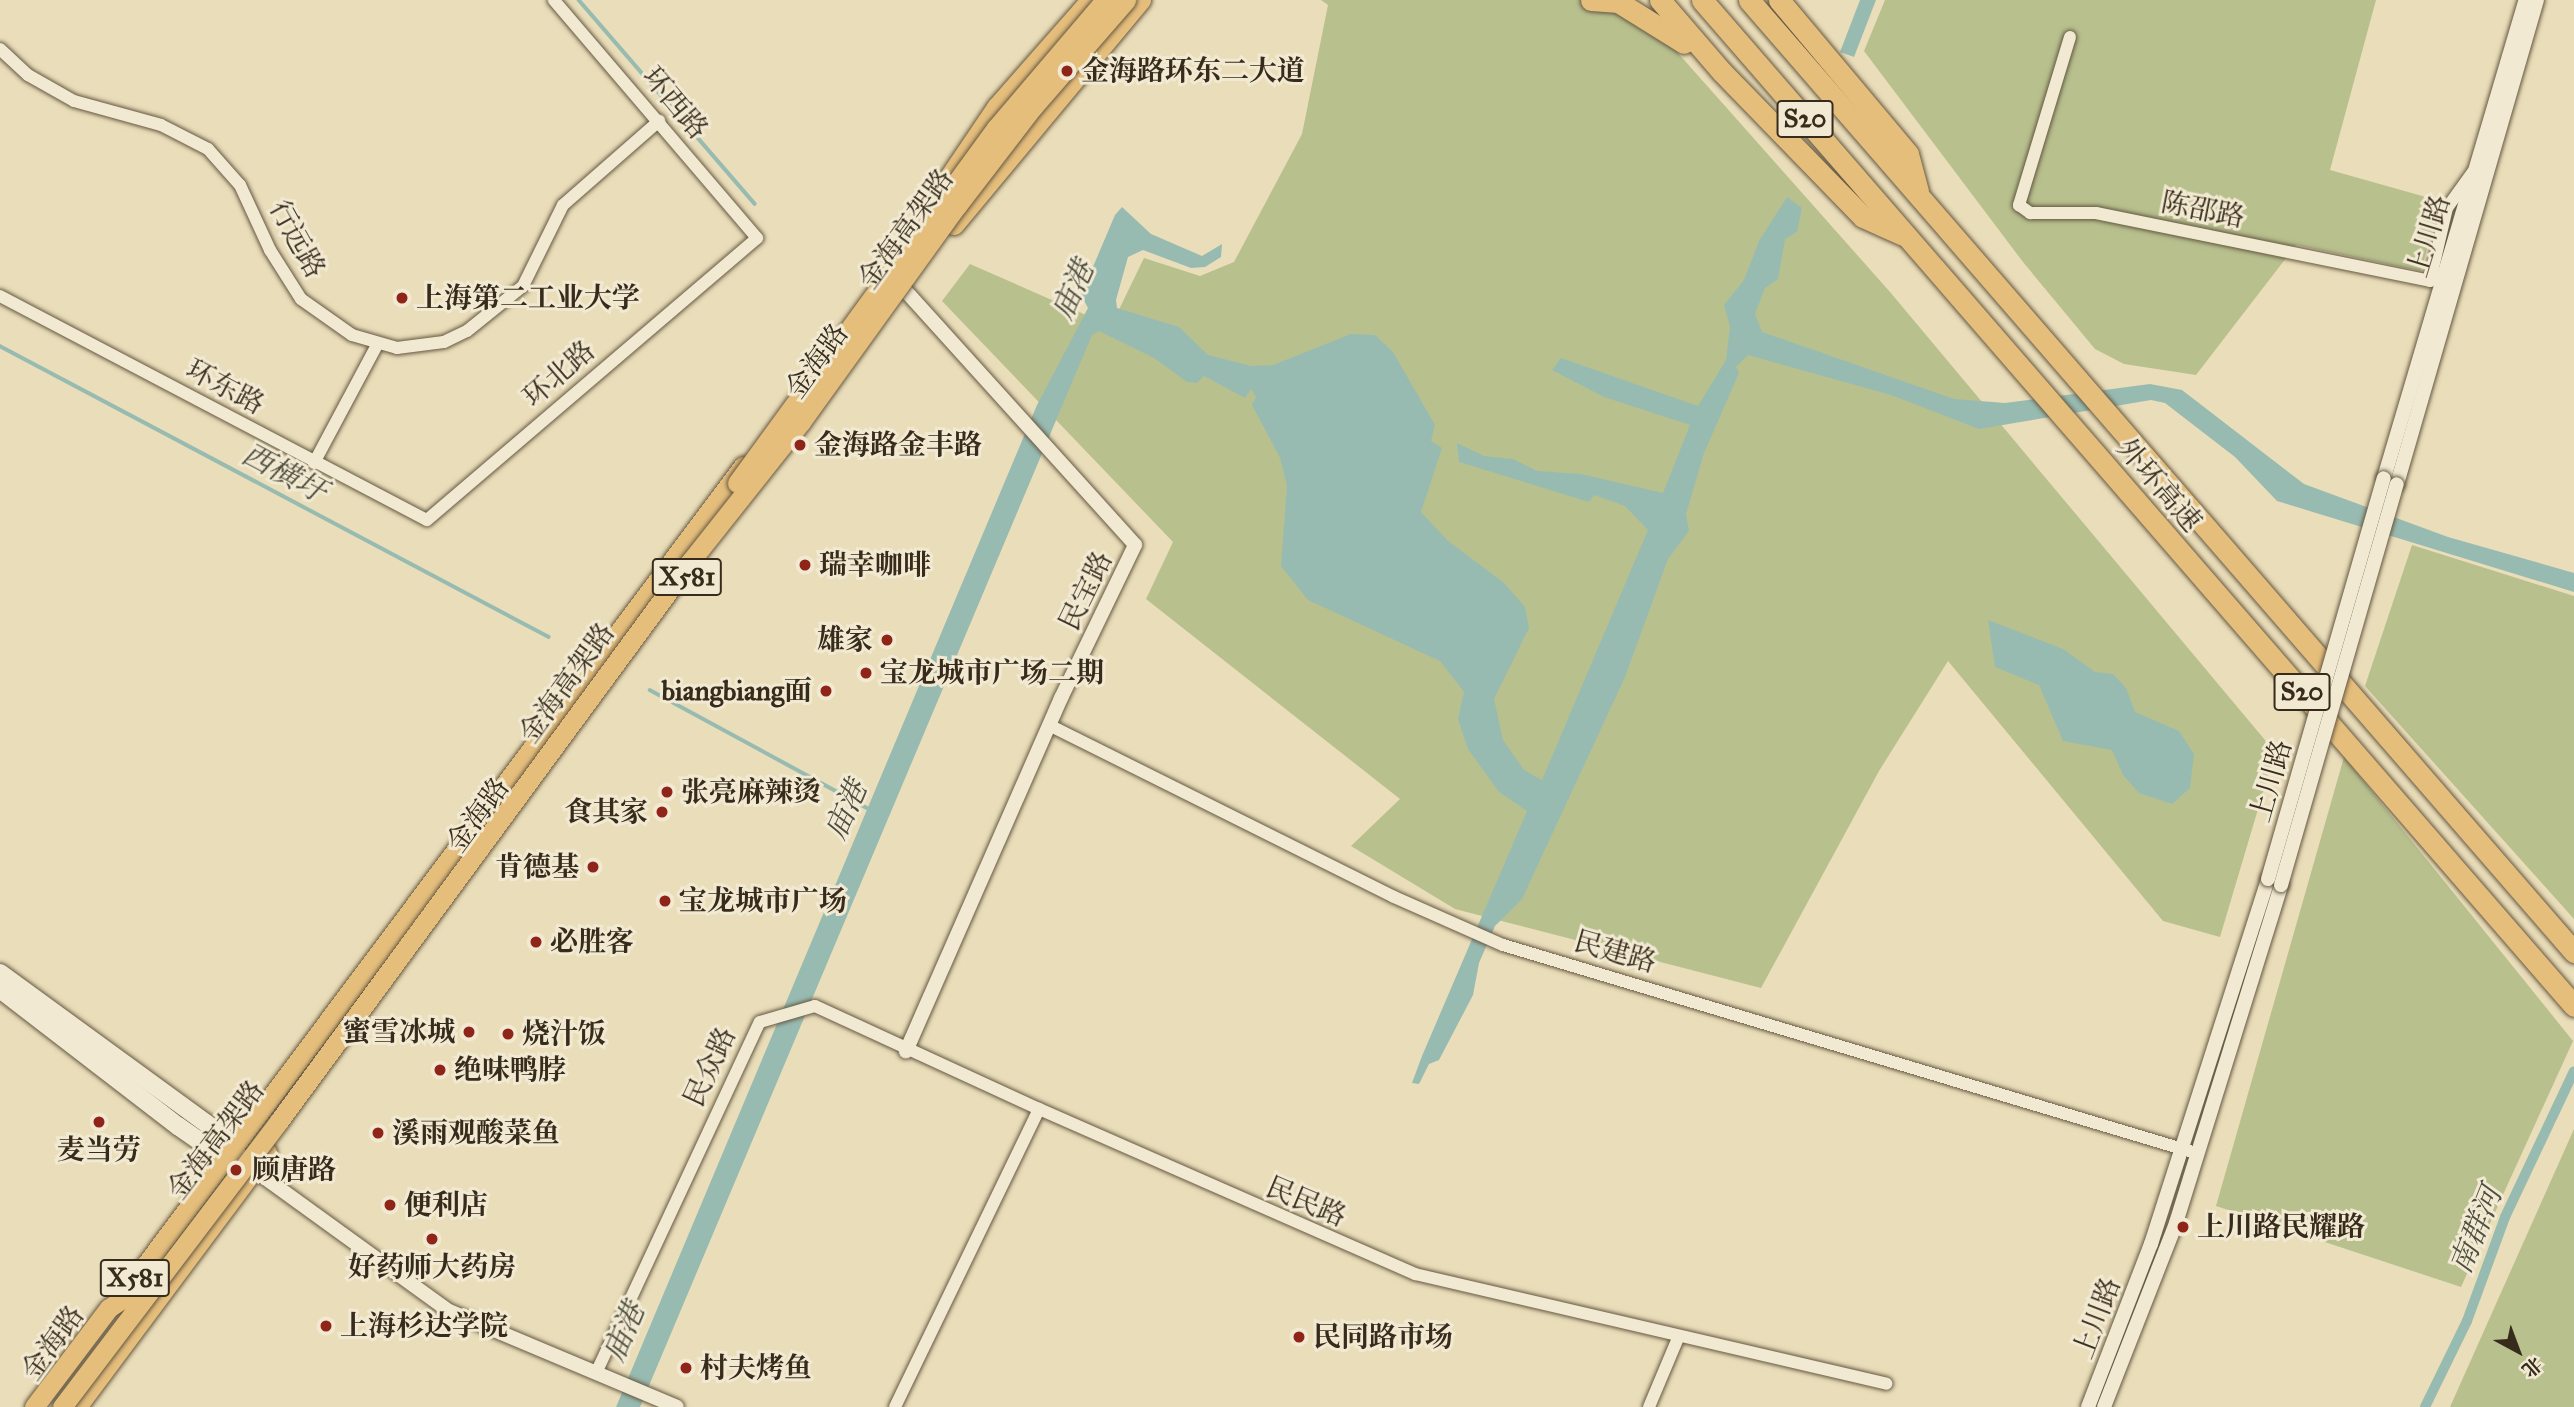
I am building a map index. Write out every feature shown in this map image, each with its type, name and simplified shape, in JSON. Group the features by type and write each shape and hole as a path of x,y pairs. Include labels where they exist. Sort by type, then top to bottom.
{"highway":[{"path":"1591,0 1617,1 1664,27 1722,72"},
{"path":"1660,0 1722,72 1863,217 1908,238"},
{"name":"外环高速","path":"1702,0 2574,1006"},
{"name":"外环高速","path":"1749,0 2574,952"},
{"path":"1779,0 1908,154 1920,197"},
{"path":"1055,56 1116,2"}],"main road":[{"name":"金海路","path":"40,1407 229,1149 838,340 996,107 1090,0"},
{"name":"金海路","path":"76,1407 254,1170 903,288 1141,0"},
{"name":"金海高架路","path":"62,1407 279,1121 690,562 801,422 957,206 1116,2"},
{"name":"金海高架路","path":"52,1407 996,128 1055,56"},
{"path":"0,973 222,1135 229,1149 254,1170"},
{"path":"0,989 178,1126 211,1149 229,1149"},
{"path":"34,1407 109,1308 144,1285"}],"street":[{"name":"环西路","path":"554,0 757,239"},
{"name":"上川路","path":"2391,481 2475,169 2526,0"},
{"name":"上川路","path":"2104,1407 2176,1223 2391,481 2537,0"},
{"name":"陈邵路","path":"2070,37 2019,205 2030,213 2096,213 2430,281 2447,208 2475,169"},
{"name":"行远路","path":"0,49 28,75 74,101 161,125 208,149 240,185 270,250 301,299 352,335 377,345 421,347 467,331 523,286 563,205 659,121"},
{"name":"环北路","path":"427,520 757,239"},
{"name":"民宝路","path":"903,288 1049,454 1135,545 1049,725 906,1051"},
{"name":"环东路","path":"0,296 427,520"},
{"path":"314,463 377,345"},
{"name":"民建路","path":"1049,725 1394,897 1503,945 2180,1152 2196,1153"},
{"name":"上川路","path":"2088,1407 2151,1244 2180,1152 2274,882"},
{"name":"民众路","path":"596,1373 760,1022 815,1006 906,1051 1039,1110"},
{"path":"895,1407 1039,1110"},
{"name":"民民路","path":"1039,1110 1415,1274 1678,1338 1886,1384"},
{"path":"254,1170 449,1311 677,1407"},
{"path":"1649,1407 1678,1338"}],"green space":[{"path":"1321,0 1631,0 1890,292 2275,752 2220,937 2163,921 1948,661 1879,771 1761,988 1455,909 1351,846 1400,799 1146,599 1173,542 942,301 970,264 1111,326 1144,258 1200,276 1234,262 1302,134 1328,5"},
{"path":"1885,0 2376,0 2330,170 2440,201 2421,271 2296,245 2196,375 2124,364 2095,349 2023,262 1864,51"},
{"path":"2412,545 2574,596 2574,919 2365,686"},
{"path":"2344,757 2573,1041 2461,1287 2216,1206"},
{"path":"2574,1129 2574,1407 2450,1407"}],"water":[{"path":"1860,0 1876,0 1854,57 1840,52"},
{"path":"1787,197 1802,208 1797,232 1785,239 1778,279 1765,288 1755,314 1762,332 1954,399 2005,403 2150,384 2182,390 2304,484 2448,537 2574,573 2574,592 2277,501 2235,457 2165,403 2151,400 1979,429 1891,395 1748,355 1736,367 1739,373 1704,453 1686,514 1689,531 1668,559 1625,677 1522,899 1495,926 1479,963 1473,995 1439,1060 1429,1064 1419,1084 1412,1083 1527,811 1499,792 1468,749 1458,719 1464,692 1440,661 1308,600 1281,566 1287,486 1280,458 1252,405 1256,397 1251,389 1245,398 1204,376 1197,383 1187,382 1154,358 1099,331 1092,335 640,1407 616,1407 1037,405 1088,308 1081,295 1115,215 1122,207 1151,234 1202,256 1222,244 1221,257 1205,267 1191,268 1143,250 1128,257 1116,300 1117,308 1179,327 1208,355 1251,366 1273,365 1351,334 1375,335 1393,352 1435,425 1431,441 1442,448 1421,512 1447,540 1504,583 1525,607 1529,628 1494,699 1503,740 1524,770 1542,780 1648,530 1625,506 1594,495 1589,502 1459,462 1457,443 1484,456 1513,459 1537,471 1581,474 1663,493 1690,425 1604,397 1552,370 1561,358 1698,406 1726,360 1730,327 1724,305 1744,280 1759,241"},
{"path":"1988,620 2063,649 2095,672 2113,674 2126,688 2135,712 2179,731 2194,754 2190,788 2172,804 2139,793 2123,775 2112,750 2063,741 2039,685 1995,667"}],"waterway":[{"path":"579,0 755,204"},
{"name":"西横圩","path":"0,346 549,637"},
{"name":"庙港","path":"650,690 873,811"},
{"name":"南群河","path":"2425,1407 2467,1321 2505,1217 2574,1071"}],"place":[{"name":"金海路环东二大道","path":"1067,71"},
{"name":"上海第二工业大学","path":"402,298"},
{"name":"金海路金丰路","path":"800,445"},
{"name":"瑞幸咖啡","path":"805,565"},
{"name":"雄家","path":"887,640"},
{"name":"宝龙城市广场二期","path":"866,673"},
{"name":"biangbiang面","path":"826,691"},
{"name":"张亮麻辣烫","path":"667,792"},
{"name":"食其家","path":"662,812"},
{"name":"肯德基","path":"593,867"},
{"name":"宝龙城市广场","path":"665,901"},
{"name":"必胜客","path":"536,942"},
{"name":"蜜雪冰城","path":"469,1032"},
{"name":"烧汁饭","path":"508,1034"},
{"name":"绝味鸭脖","path":"440,1070"},
{"name":"麦当劳","path":"99,1122"},
{"name":"溪雨观酸菜鱼","path":"378,1133"},
{"name":"顾唐路","path":"236,1170"},
{"name":"便利店","path":"390,1205"},
{"name":"上川路民耀路","path":"2183,1227"},
{"name":"好药师大药房","path":"432,1239"},
{"name":"上海杉达学院","path":"326,1326"},
{"name":"民同路市场","path":"1299,1337"},
{"name":"村夫烤鱼","path":"686,1368"}]}
